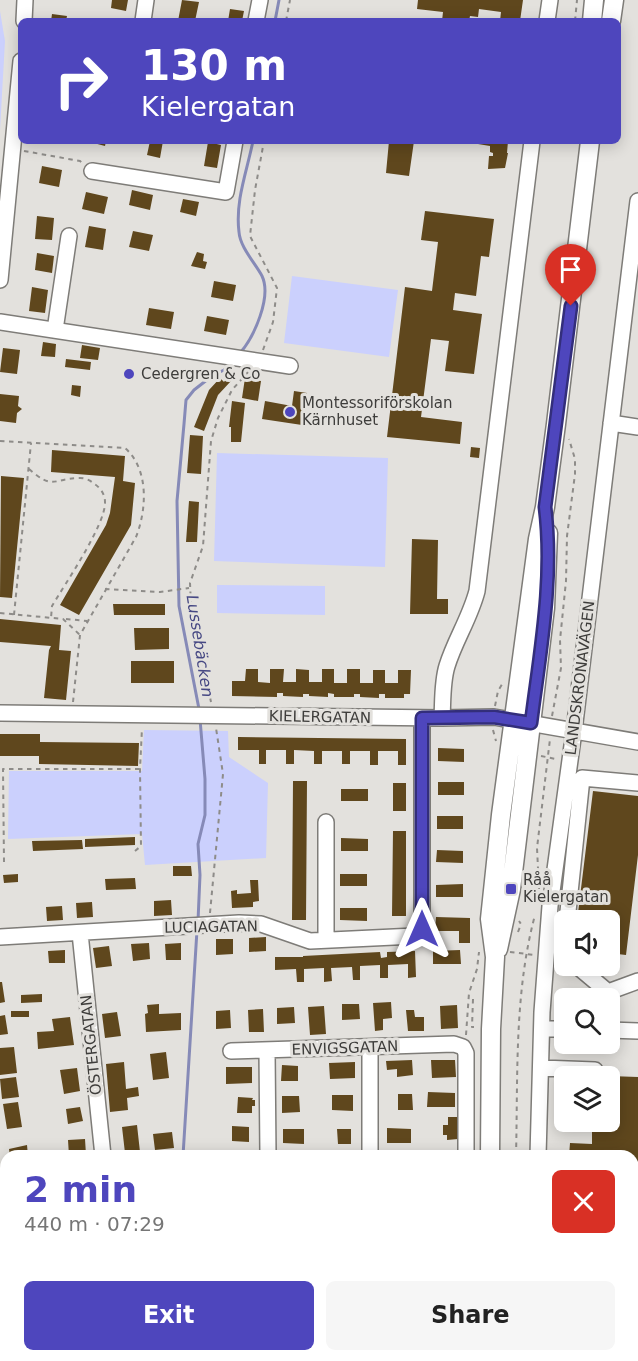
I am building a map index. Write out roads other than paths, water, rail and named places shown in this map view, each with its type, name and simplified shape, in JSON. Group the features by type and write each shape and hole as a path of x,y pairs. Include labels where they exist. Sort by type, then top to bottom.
{"main road":[{"path":"592,18 594,0"},
{"path":"611,18 614,0"},
{"path":"490,1150 491,1029 503,955 490,919 501,815 545,608 549,540 545,507 590,144"}],"street":[{"path":"24,18 25,0"},
{"path":"143,18 146,0"},
{"path":"257,18 260,0"},
{"path":"547,18 550,0"},
{"path":"0,280 18,94"},
{"path":"92,171 226,192 234,144"},
{"path":"442,718 447,666 467,623 477,591 532,144"},
{"name":"LANDSKRONAVÄGEN","path":"538,1150 542,1012 550,906 611,423 632,305 638,201"},
{"path":"54,330 69,236"},
{"path":"0,322 290,366"},
{"path":"611,423 638,427"},
{"name":"KIELERGATAN","path":"0,713 494,717 638,742"},
{"name":"LUCIAGATAN","path":"0,937 261,924 310,941 415,936 422,929 422,718"},
{"path":"568,910 582,778 638,783"},
{"path":"326,822 326,940"},
{"name":"ÖSTERGATAN","path":"80,933 102,1150"},
{"path":"589,976 609,992 638,981"},
{"path":"542,1029 554,1029"},
{"path":"620,1030 638,1031"},
{"name":"ENVIGSGATAN","path":"231,1051 460,1045 466,1053 466,1150"},
{"path":"370,1048 370,1150"},
{"path":"267,1051 268,1150"},
{"path":"541,1068 554,1068"},
{"path":"0,1185 0,1190"}],"waterway":[{"name":"Lussebäcken","path":"276,18 279,0"},
{"name":"Lussebäcken","path":"240,353 256,327 265,295 262,276 245,249 239,232 240,197 252,144"},
{"name":"Lussebäcken","path":"199,709 179,606 177,501 186,400 194,390 232,362"},
{"name":"Lussebäcken","path":"198,921 200,875 198,844 205,815 205,779 200,719"},
{"name":"Lussebäcken","path":"183,1150 197,930"}],"place":[{"name":"Cedergren & Co","path":"129,374"},
{"name":"Montessoriförskolan Kärnhuset","path":"290,412"},
{"name":"Råå Kielergatan","path":"511,889"}]}
